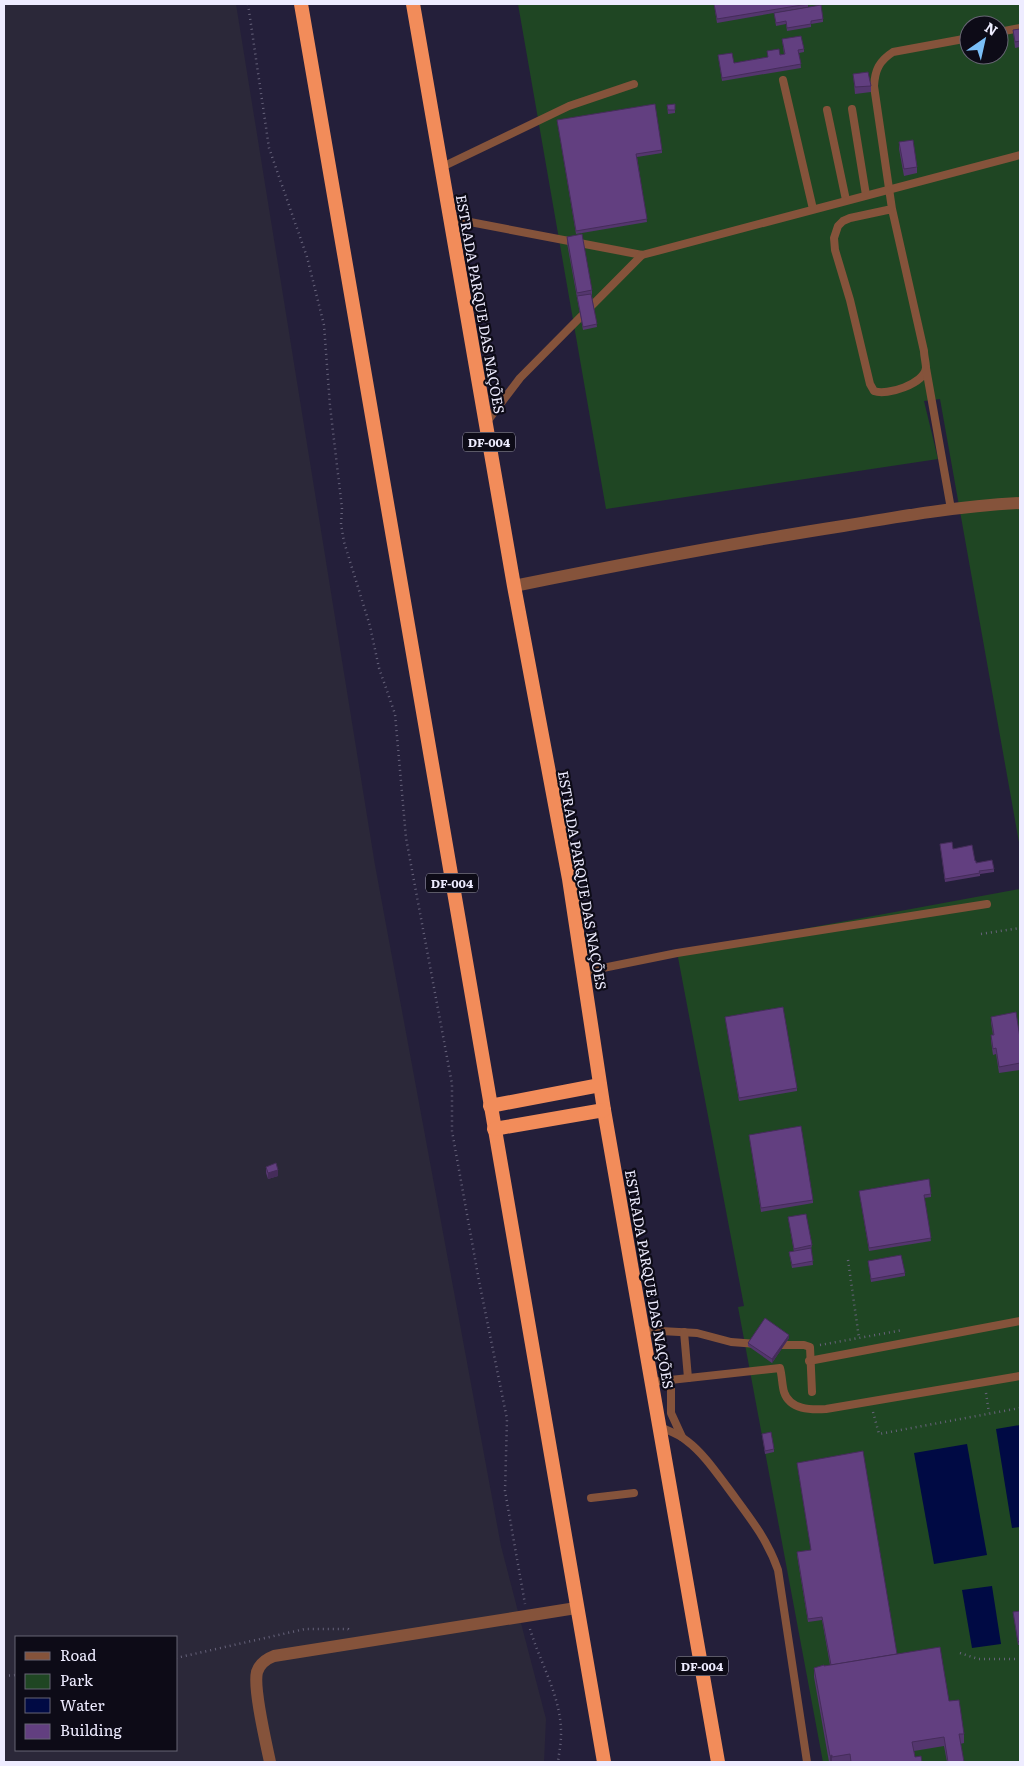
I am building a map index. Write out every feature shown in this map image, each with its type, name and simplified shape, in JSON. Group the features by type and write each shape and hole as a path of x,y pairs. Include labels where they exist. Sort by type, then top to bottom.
{"highway":[{"name":"DF-004","path":"301,4 604,1762"},
{"name":"ESTRADA PARQUE DAS NAÇÕES","path":"413,4 514,586 569,880 604,1110 718,1762"},
{"path":"490,1106 600,1085"},
{"path":"494,1129 604,1110"}],"street":[{"path":"514,586 809,531 951,508 983,504 1020,503"},
{"path":"270,1762 256,1674 259,1666 265,1660 274,1656 576,1608"}],"lane":[{"path":"951,508 928,389 924,351 892,208 874,86 875,72 879,64 894,52 959,40"},
{"path":"783,80 813,209"},
{"path":"440,168 569,106 634,84"},
{"path":"852,109 866,195"},
{"path":"827,110 846,200"},
{"path":"449,218 642,255 889,188 1020,155"},
{"path":"892,208 843,221 838,226 834,238 835,250 850,300 863,358 874,391 884,394 907,386 919,378 926,368"},
{"path":"486,423 506,395 526,372 642,255"},
{"path":"583,972 677,953 987,904"},
{"path":"809,1361 1020,1320"},
{"path":"643,1330 697,1333 740,1342 769,1345 808,1345 810,1347 809,1361 812,1392"},
{"path":"684,1332 688,1378"},
{"path":"652,1382 780,1368 784,1394 794,1404 806,1410 871,1402 1020,1376"},
{"path":"671,1380 672,1413 682,1437"},
{"path":"660,1427 682,1437 694,1447 714,1470 759,1530 772,1553 778,1570 807,1762"},
{"path":"591,1498 634,1493"}],"path":[{"path":"248,4 269,148 307,257 324,325 344,542 370,626 377,661 395,714 406,838 452,1084 452,1131 479,1281 507,1419 505,1491 527,1616 536,1650 556,1699 562,1734 558,1762"},
{"path":"981,934 1020,928"},
{"path":"848,1260 859,1338"},
{"path":"984,1382 989,1414"},
{"path":"871,1402 879,1434 1020,1408"},
{"path":"178,1658 305,1629 348,1628 360,1643"},
{"path":"960,1653 978,1659 1020,1659"}],"shaded area":[{"path":"4,4 236,4 375,865 501,1546 546,1719 544,1762 4,1762"}],"green space":[{"path":"518,4 1020,4 1020,848 940,399 924,401 938,459 606,509"},
{"path":"1020,889 1020,1762 823,1762 738,1307 744,1306 677,952"}],"water":[{"path":"1020,1425 1020,1527 1012,1528 996,1429"},
{"path":"967,1444 987,1555 934,1564 914,1453"},
{"path":"992,1586 1001,1644 972,1648 962,1590"}],"building":[{"path":"714,4 808,4 717,19"},
{"path":"821,5 823,19 811,21 811,24 787,28 786,21 776,23 774,13"},
{"path":"1020,29 1020,41 1015,42 1013,30"},
{"path":"801,36 804,49 798,50 801,64 722,78 718,55 732,53 734,63 768,57 767,51 779,49 780,55 785,54 782,39"},
{"path":"868,72 871,86 855,87 853,74"},
{"path":"655,104 662,150 636,154 647,219 576,231 557,120"},
{"path":"675,104 675,110 668,110 667,105"},
{"path":"913,140 917,167 904,169 899,142"},
{"path":"582,234 592,290 577,293 567,237"},
{"path":"591,294 597,324 583,327 577,296"},
{"path":"952,842 953,849 972,845 976,863 992,860 994,869 945,879 940,844"},
{"path":"783,1007 797,1088 739,1098 725,1017"},
{"path":"1016,1012 1020,1038 1020,1063 999,1067 996,1048 993,1049 991,1035 994,1035 991,1017"},
{"path":"801,1126 813,1200 761,1208 749,1135"},
{"path":"276,1163 278,1170 268,1173 266,1167"},
{"path":"929,1179 931,1194 924,1195 931,1238 869,1248 859,1191"},
{"path":"806,1214 812,1245 794,1249 788,1217"},
{"path":"811,1248 813,1261 792,1265 789,1252"},
{"path":"901,1255 905,1273 871,1279 868,1261"},
{"path":"765,1318 789,1335 772,1359 748,1343"},
{"path":"771,1432 774,1449 765,1451 762,1434"},
{"path":"863,1451 897,1654 831,1665 822,1617 808,1619 797,1552 811,1550 797,1463"},
{"path":"1020,1611 1020,1641 1018,1642 1013,1612"},
{"path":"940,1647 949,1701 959,1700 964,1734 959,1734 964,1762 948,1762 944,1737 912,1742 915,1757 921,1756 922,1762 851,1762 850,1754 830,1756 814,1668"}]}
